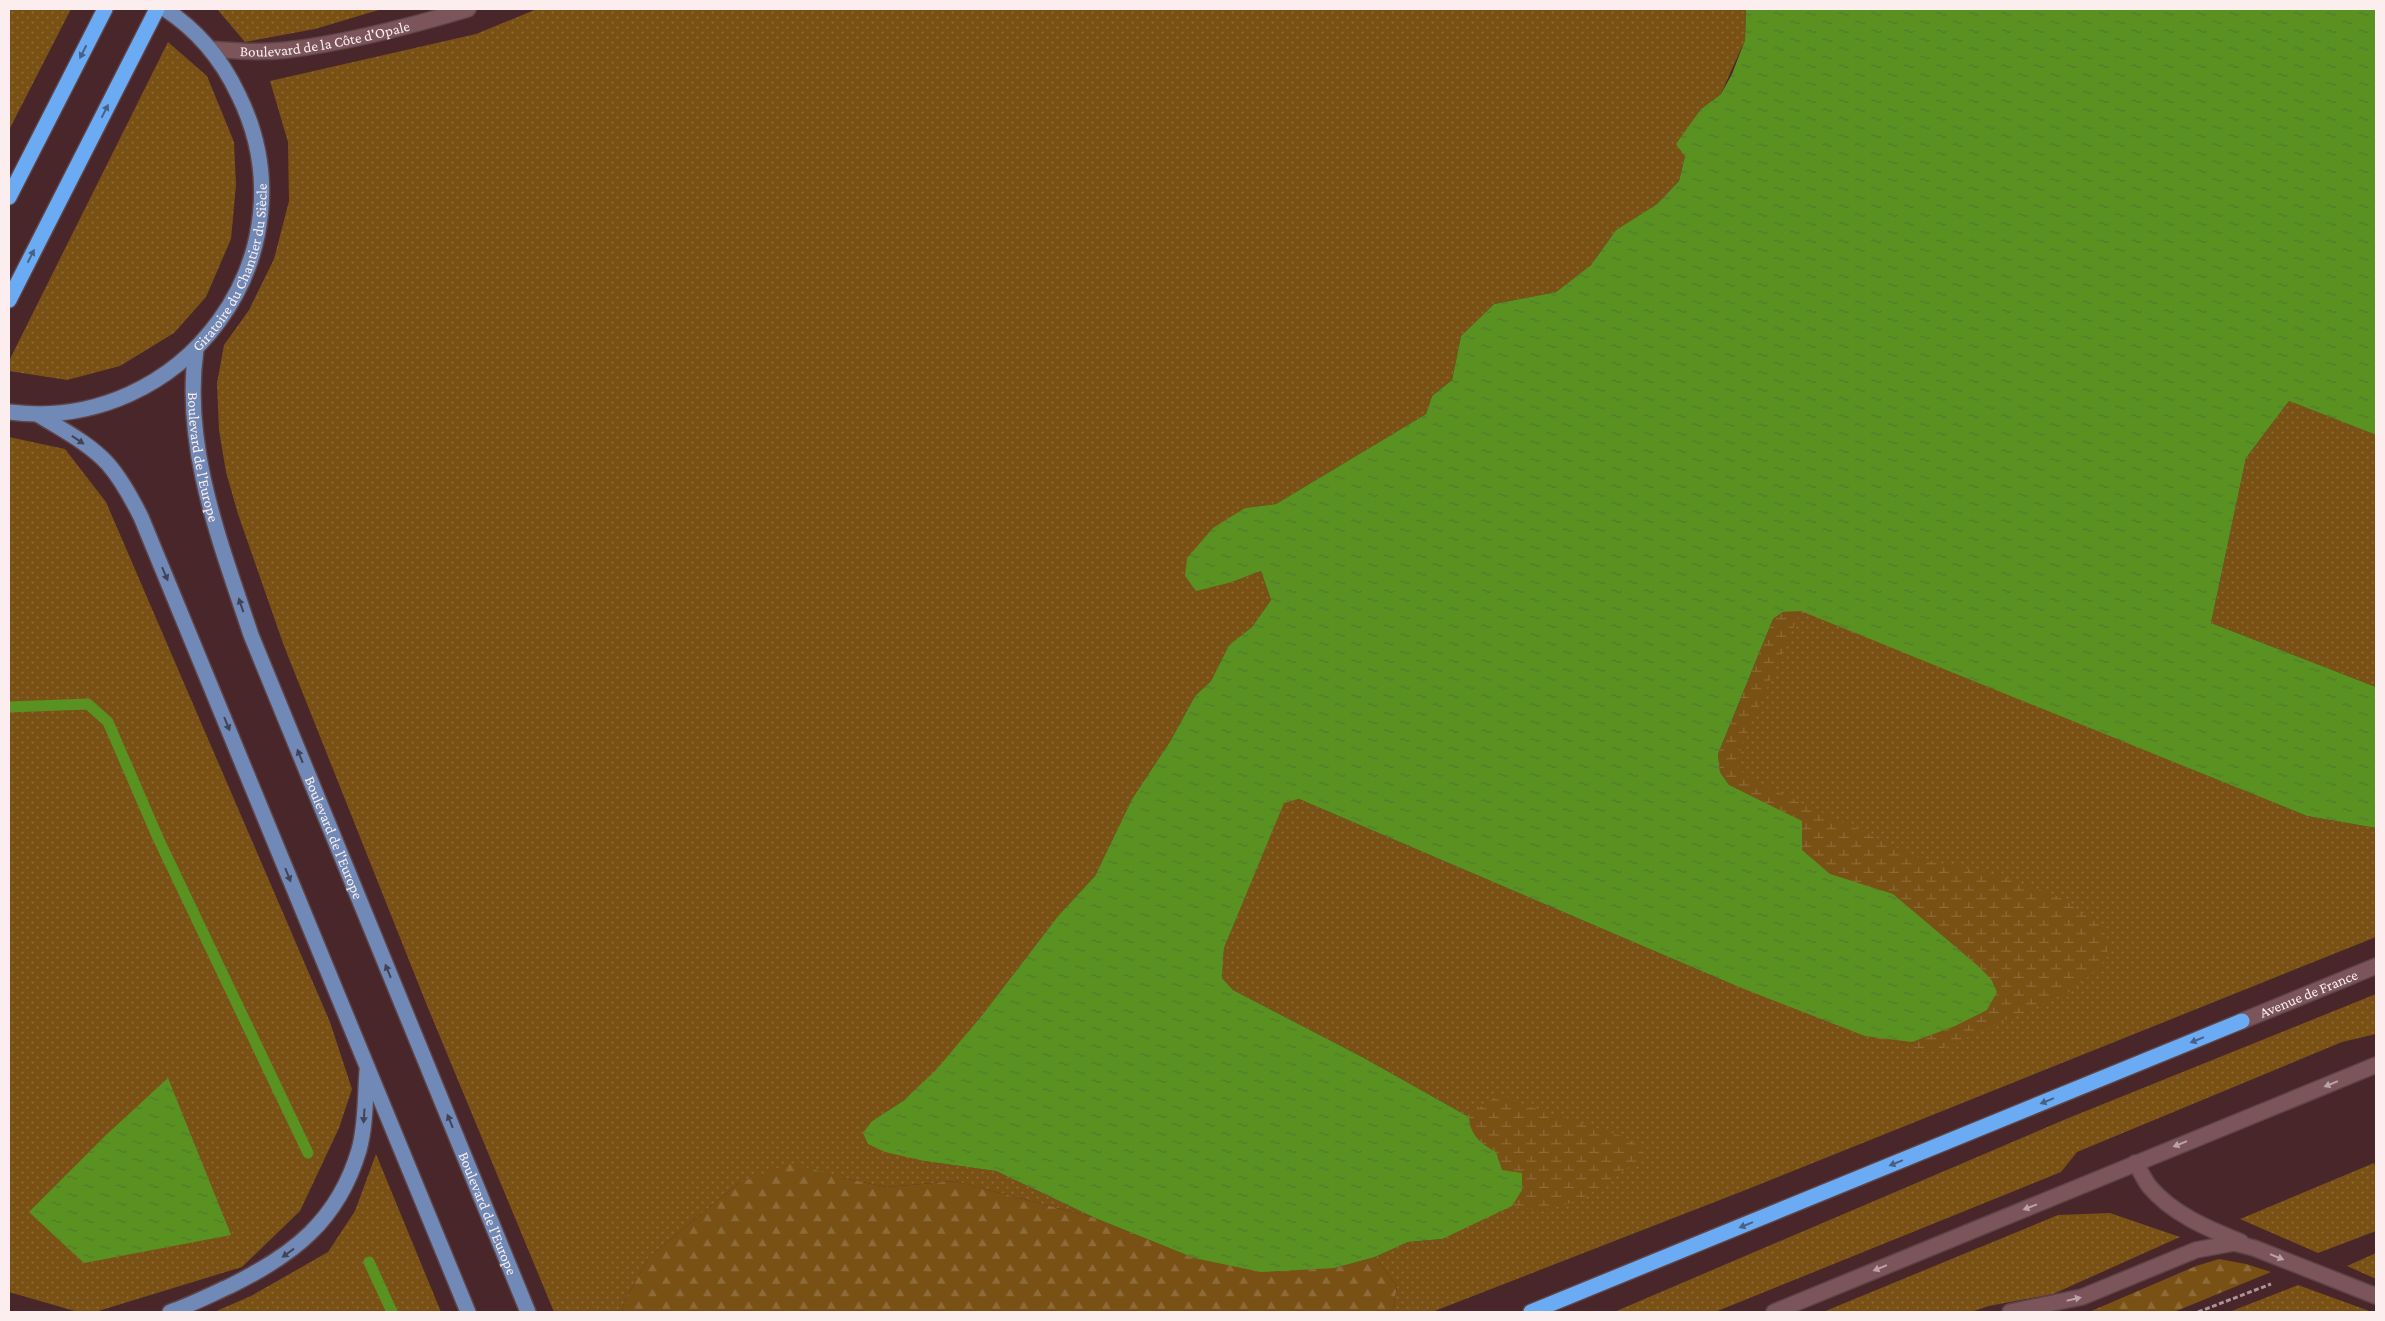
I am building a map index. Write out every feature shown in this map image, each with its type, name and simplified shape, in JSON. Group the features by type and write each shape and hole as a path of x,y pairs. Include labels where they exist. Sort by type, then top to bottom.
{"highway":[{"path":"9,197 105,9"},
{"path":"9,300 157,9"},
{"path":"1531,1312 2242,1021"}],"main road":[{"name":"Giratoire du Chantier du Siècle","path":"23,413 81,410 123,398 162,378 196,350 215,328 238,292 253,251 260,209 260,166 251,124 234,85 208,47 196,33 165,9"},
{"name":"Boulevard de l'Europe","path":"196,350 193,375 194,408 205,482 219,539 251,635 528,1312"},
{"path":"23,413 77,439 108,464 131,498 141,518 468,1312"},
{"path":"170,1312 263,1270 297,1246 324,1219 346,1183 359,1149 364,1123 367,1067"}],"lane":[{"name":"Boulevard de la Côte d'Opale","path":"208,47 255,52 287,50 382,32 468,9"},
{"name":"Avenue de France","path":"2242,1021 2376,966"},
{"path":"1774,1312 2376,1065"},
{"path":"2135,1163 2150,1186 2174,1208 2206,1228 2376,1296"},
{"path":"2010,1312 2082,1297 2196,1250 2234,1244 2254,1248"}],"path":[{"path":"2198,1312 2309,1270"}],"green space":[{"path":"9,9 71,9 9,130"},
{"path":"217,9 382,9 315,29 245,42"},
{"path":"537,9 1746,9 1745,40 1721,94 1701,109 1685,156 1679,181 1657,204 1616,230 1591,265 1556,292 1494,304 1461,336 1452,380 1432,396 1426,414 1276,504 1245,508 1232,582 1261,571 1271,600 1252,627 1229,645 1211,681 1195,696 1171,740 1132,799 1095,876 1058,916 983,1014 936,1071 903,1101 872,1121 924,1161 996,1171 1095,1218 955,1181 887,1187 843,1178 739,1183 649,1257 624,1302 622,1312 554,1312 426,1003 284,646 238,514 226,472 219,430 217,383 224,345 249,310 274,259 289,201 288,142 270,81 476,34"},
{"path":"168,42 207,76 234,142 236,185 231,239 206,297 174,333 120,366 67,380 9,371 9,361"},
{"path":"2289,401 2376,435 2376,687 2211,623 2246,458"},
{"path":"9,437 65,449 106,502 330,1022 352,1089 339,1128 300,1211 242,1267 95,1312 78,1312 9,1292"},
{"path":"1801,610 2307,816 2376,828 2376,937 1743,1191 1432,1312 1386,1312 1393,1309 1397,1286 1375,1257 1408,1242 1442,1239 1469,1117 1364,1058 1233,990 1222,978 1224,948 1284,802 1299,799 1734,985 1729,785 1773,619"},
{"path":"1801,610 1742,745 1736,765 1748,778 1921,859 1997,875 2062,898 2101,926 2110,945 2101,966 2071,991 1934,1052 1865,1036 1913,1042 1955,1026 1987,1010 1893,894 1830,874 1802,850 1802,821 1729,785 1720,772 1718,754 1773,619 1783,612"},
{"path":"2376,994 2376,1034 2342,1042 2077,1152 2061,1172 1715,1312 1614,1312 2066,1119"},
{"path":"1500,1094 1528,1106 1625,1137 1640,1147 1642,1157 1596,1190 1571,1203 1543,1209 1512,1206 1522,1190 1502,1171 1496,1152 1477,1138 1469,1117 1466,1116"},
{"path":"376,1154 441,1312 214,1312 251,1296 328,1252 355,1211"},
{"path":"791,1163 843,1178 887,1187 955,1181 1095,1218 1194,1258 1335,1268 1375,1257 1397,1286 1393,1309 1386,1312 622,1312 624,1302 649,1257 739,1183"},
{"path":"2374,1163 2376,1169 2376,1231 2318,1253 2240,1219"},
{"path":"2110,1213 2180,1237 2053,1294 1989,1306 1971,1312 1823,1312 2058,1215"},
{"path":"2376,1253 2376,1279 2347,1266"},
{"path":"2219,1259 2246,1264 2271,1272 2174,1312 2089,1312 2196,1266"},
{"path":"2298,1285 2372,1312 2229,1312"}],"water":[{"path":"1746,9 2376,9 2376,435 2289,401 2246,458 2211,623 2376,687 2376,828 2307,816 1801,611 1783,612 1773,619 1718,754 1720,772 1729,785 1802,821 1802,850 1830,874 1893,894 1977,965 1991,979 1997,992 1987,1010 1955,1026 1912,1042 1865,1036 1734,985 1299,799 1284,803 1224,948 1222,978 1233,990 1364,1058 1469,1117 1474,1134 1481,1142 1496,1152 1502,1170 1522,1173 1522,1190 1512,1206 1442,1239 1408,1242 1375,1257 1335,1268 1261,1272 1194,1258 1095,1218 996,1171 924,1161 885,1152 868,1144 863,1133 872,1121 903,1101 936,1070 983,1014 1058,916 1095,876 1132,799 1171,740 1195,696 1211,681 1229,645 1252,627 1271,600 1261,571 1232,582 1196,591 1185,576 1187,558 1213,528 1245,508 1276,504 1426,414 1432,396 1452,380 1461,336 1494,304 1556,292 1591,265 1616,230 1657,204 1679,181 1685,156 1676,144 1701,109 1721,94 1732,74 1745,40"},
{"path":"168,1078 231,1235 84,1263 29,1212 105,1136"}],"waterway":[{"path":"9,707 88,704 108,722 158,838 308,1153"},
{"path":"369,1262 392,1312"}]}
